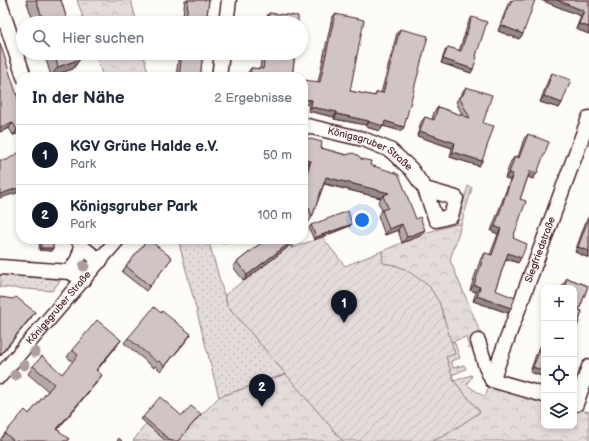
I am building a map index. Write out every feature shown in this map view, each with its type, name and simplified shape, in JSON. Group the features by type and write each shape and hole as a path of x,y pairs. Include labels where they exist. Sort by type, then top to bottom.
{"street":[{"path":"227,16 229,0"},
{"path":"0,4 16,53"},
{"path":"18,60 22,72"},
{"path":"220,72 221,60"},
{"name":"Siegfriedstraße","path":"492,380 589,118"},
{"name":"Königsgruber Straße","path":"308,126 363,139 390,150 411,169 425,189"},
{"path":"70,272 78,259 80,244"},
{"path":"81,244 100,261"},
{"name":"Königsgruber Straße","path":"0,376 114,244"},
{"path":"0,267 70,272 84,280"},
{"path":"478,341 486,367 492,380 541,394"},
{"path":"577,399 589,367"}],"green space":[{"path":"77,0 131,0 135,16 83,16"},
{"path":"97,60 145,60 148,72 101,72"},
{"path":"468,186 472,188 461,225 457,224"},
{"path":"457,224 461,225 450,260 489,353 481,344 469,348 466,337 451,342 439,302 394,265 382,263 382,251 428,232"},
{"path":"322,237 345,266 382,251 383,263 405,269 429,286 439,302 455,354 446,357 454,381 480,412 444,436 431,441 344,441 341,439 227,305 225,295 286,248 287,244 290,244 293,248 308,244 308,242"},
{"path":"179,244 209,244 227,305 286,374 219,397"},
{"path":"0,271 60,277 61,280 52,291 0,287"},
{"path":"454,341 460,358 451,361 453,368 464,365 466,369 452,375 446,357 455,354 451,342"},
{"path":"286,374 344,441 178,441 219,397"},
{"path":"471,375 472,376 467,385 485,397 489,386 541,399 541,429 577,429 577,409 589,412 589,441 431,441 444,436 480,412 454,381"},
{"path":"146,424 166,441 133,441"}],"building":[{"path":"36,0 61,0 66,16 42,16"},
{"path":"188,0 209,0 207,16 187,16"},
{"path":"512,0 535,0 523,34 501,25"},
{"path":"557,0 589,0 589,27 579,24 584,11"},
{"path":"269,13 298,16 269,16"},
{"path":"335,14 364,20 350,91 375,96 377,92 383,93 400,29 428,36 404,127 385,121 384,126 337,114 337,112 311,107 312,100 308,100 308,81 320,82"},
{"path":"472,17 487,22 473,69 443,59 448,47 461,51"},
{"path":"0,43 16,93 16,128 13,123 0,127"},
{"path":"56,60 77,60 58,67"},
{"path":"181,60 202,60 201,72 180,72"},
{"path":"264,60 294,60 293,72 251,72 251,68 263,69"},
{"path":"552,73 571,80 562,103 544,96"},
{"path":"466,87 492,95 483,123 494,126 482,161 453,152 455,143 420,131 425,117 434,120 438,107 470,118 459,97 463,95"},
{"path":"528,134 549,142 537,173 530,171 520,199 526,201 513,238 527,244 521,258 508,253 495,290 515,298 511,308 477,296 480,287 474,285 485,253 492,255 501,229 495,226 513,174 509,173 515,156 519,158"},
{"path":"308,138 322,142 321,148 346,155 353,153 361,159 371,161 370,165 396,173 399,175 416,219 420,217 425,230 407,237 402,224 389,229 382,210 388,208 383,196 389,193 326,177 312,217 309,208 308,211 308,170 311,161 308,160"},
{"path":"16,154 16,189 0,194 0,160 7,160"},
{"path":"348,211 352,224 316,237 311,225"},
{"path":"589,217 589,251 578,247"},
{"path":"41,244 53,244 53,248 41,248"},
{"path":"144,244 154,244 172,258 150,286 126,266"},
{"path":"260,244 288,244 247,275 237,262"},
{"path":"567,278 588,286 579,310 582,311 577,327 577,285 565,285"},
{"path":"0,297 13,299 16,297 35,312 0,355"},
{"path":"154,307 161,313 162,311 191,334 165,366 159,361 157,362 128,338"},
{"path":"97,320 121,340 96,370 102,375 57,429 69,439 68,441 14,441 5,433 25,410 29,414 54,384 33,366 42,356 62,374 78,355 72,350"},
{"path":"541,347 541,370 533,367"},
{"path":"160,397 182,416 191,406 201,414 178,441 171,441 143,417"}],"place":[{"name":"KGV Grüne Halde e.V.","path":"344,323"},
{"name":"Königsgruber Park","path":"262,407"}]}
